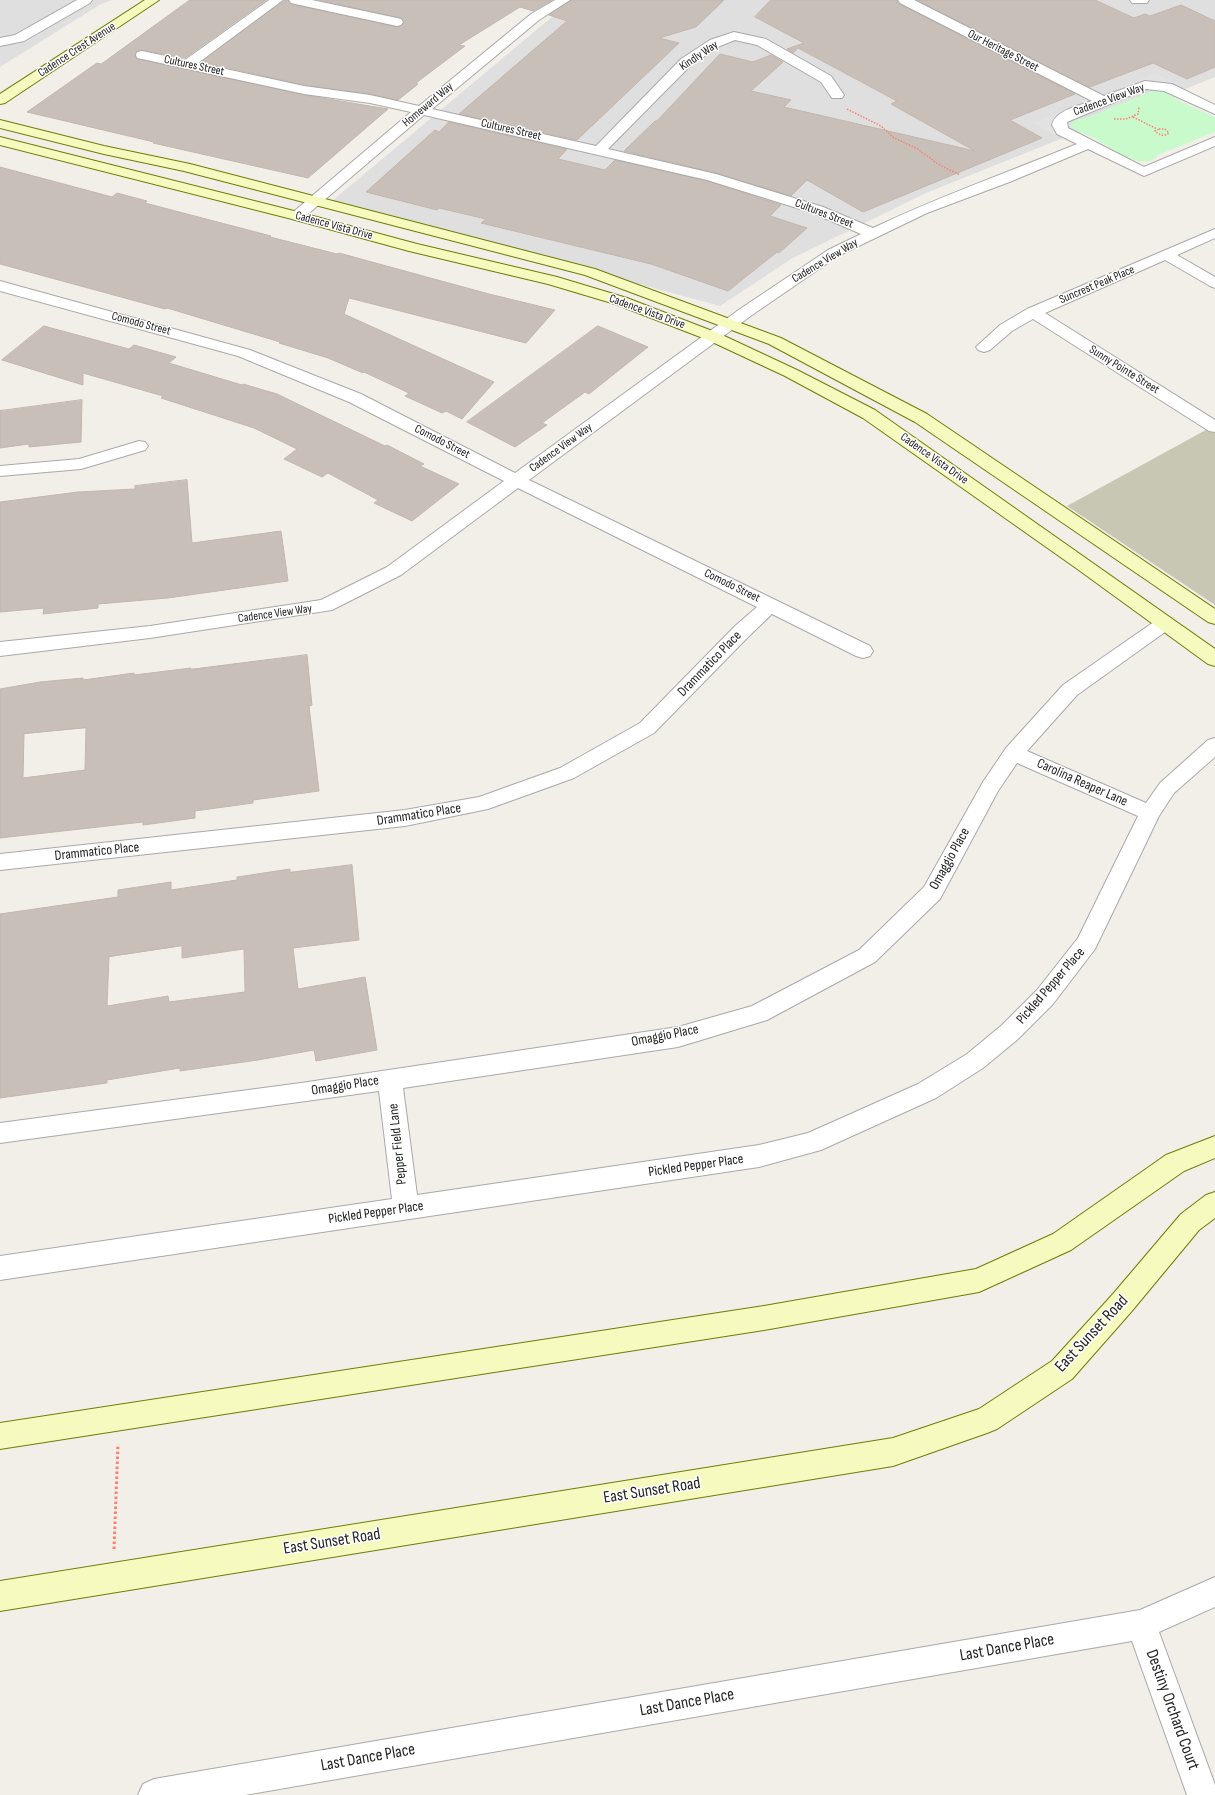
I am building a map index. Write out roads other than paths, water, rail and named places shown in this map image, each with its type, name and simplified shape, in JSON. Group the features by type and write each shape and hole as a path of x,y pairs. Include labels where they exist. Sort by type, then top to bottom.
{"street":[{"path":"1,42 20,38 86,0"},
{"name":"Cadence Crest Avenue","path":"0,100 153,0"},
{"path":"187,65 277,0"},
{"path":"295,0 397,22"},
{"name":"Homeward Way","path":"297,216 535,17 564,0"},
{"name":"Our Heritage Street","path":"904,0 1103,101"},
{"path":"1136,0 1143,0"},
{"name":"Kindly Way","path":"599,151 686,62 715,43 734,36 762,42 826,79 837,96"},
{"name":"Cultures Street","path":"142,55 304,90 370,99 422,110 711,177 818,210 873,233"},
{"name":"Cadence View Way","path":"1215,110 1167,87 1156,85 1139,87 1065,116 1060,120 1059,125 1062,130 1144,172 1215,141"},
{"path":"1198,101 1215,94"},
{"name":"Cadence Vista Drive","path":"0,124 104,150 185,167 590,272 775,341 921,418 1215,618"},
{"name":"Cadence Vista Drive","path":"0,141 297,216 414,248 552,280 621,301 714,337 791,373 869,414 1215,659"},
{"name":"Cadence View Way","path":"0,649 150,632 325,606 394,571 779,288 833,253 922,210 1007,178 1089,144"},
{"path":"1198,149 1215,157"},
{"name":"Suncrest Peak Place","path":"984,347 1006,328 1033,312 1215,233"},
{"path":"1166,255 1215,283"},
{"name":"Comodo Street","path":"0,286 244,353 355,398 517,481 863,651"},
{"name":"Sunny Pointe Street","path":"1033,312 1215,427"},
{"path":"0,471 81,464 139,446"},
{"name":"Drammatico Place","path":"0,862 405,818 481,804 567,773 648,728 742,631 771,605"},
{"name":"Omaggio Place","path":"0,1133 301,1093 390,1078 678,1037 759,1013 867,956 932,893 990,787 1013,753 1070,690 1165,623"},
{"name":"Pickled Pepper Place","path":"0,1268 758,1156 812,1143 927,1091 981,1056 1010,1032 1045,997 1087,944 1150,813 1167,788 1215,745"},
{"name":"Carolina Reaper Lane","path":"1013,753 1150,813"},
{"name":"Pepper Field Lane","path":"390,1078 406,1209"},
{"path":"0,1436 764,1318 980,1280 1062,1242 1175,1163 1215,1147"},
{"name":"East Sunset Road","path":"0,1596 893,1452 987,1420 1062,1370 1122,1303 1190,1222 1215,1203"},
{"name":"Last Dance Place","path":"154,1795 1141,1625 1215,1592"},
{"name":"Destiny Orchard Court","path":"1141,1625 1202,1795"}]}
